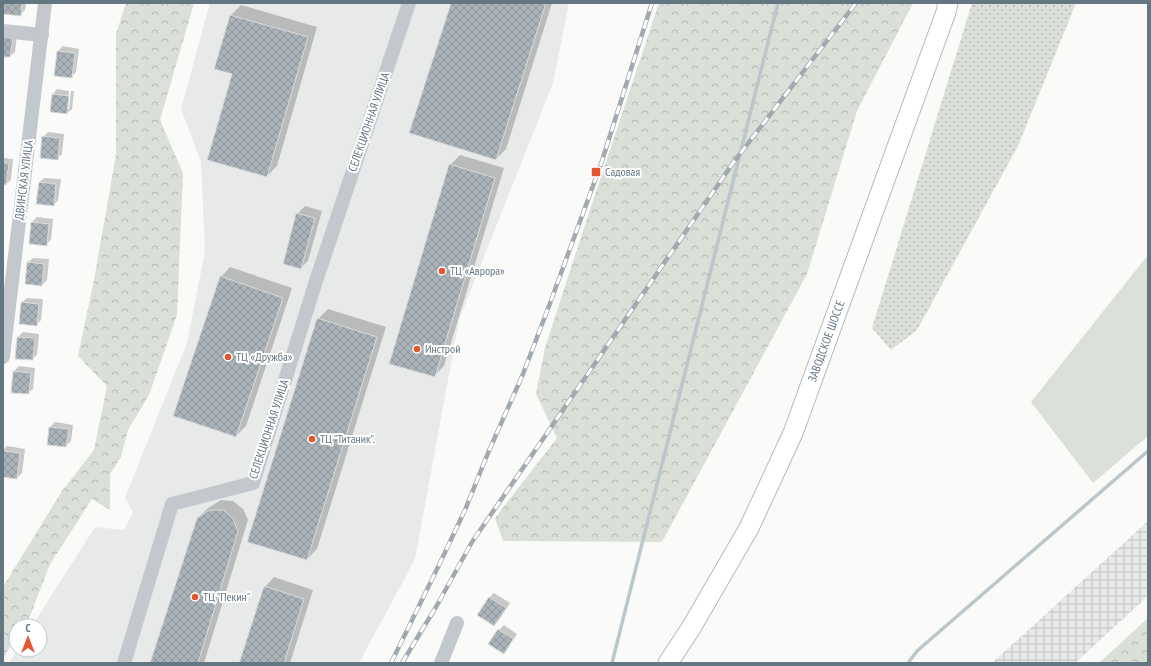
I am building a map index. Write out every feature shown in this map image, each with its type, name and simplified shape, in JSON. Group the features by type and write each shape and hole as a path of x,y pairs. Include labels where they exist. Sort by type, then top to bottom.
{"main road":[{"name":"ЗАВОДСКОЕ ШОССЕ","path":"668,663 749,528 793,433 944,19 948,3"}],"street":[{"name":"ДВИНСКАЯ УЛИЦА","path":"3,357 45,3"},
{"name":"СЕЛЕКЦИОННАЯ УЛИЦА","path":"124,663 172,504 253,483 315,284 409,3"},
{"path":"3,31 42,35"},
{"path":"441,663 457,624"}],"shaded area":[{"path":"210,3 569,3 553,83 459,320 415,559 359,663 9,663 12,658 48,658 48,618 37,618 95,527 124,530 133,512 125,498 187,343 205,251 201,162 181,109"},
{"path":"1148,521 1148,596 1075,663 992,663"}],"green space":[{"path":"126,3 194,3 160,120 183,173 177,315 149,395 128,430 121,457 110,474 110,510 92,499 50,564 29,618 8,618 8,650 3,658 3,587 62,491 94,450 107,386 78,356 94,280 116,155 116,34"},
{"path":"659,3 913,3 857,111 807,274 662,542 503,541 495,518 557,438 536,394 545,348"},
{"path":"972,3 1076,3 1018,146 917,330 891,350 872,328"},
{"path":"1148,255 1148,436 1093,483 1031,402"},
{"path":"1148,618 1148,663 1099,663"}],"building":[{"path":"4,3 22,3 21,16 3,14"},
{"path":"451,3 546,3 496,160 409,133"},
{"path":"230,15 308,37 267,177 207,160 232,74 214,69"},
{"path":"3,37 13,38 10,57 3,57"},
{"path":"57,51 75,53 72,78 54,76"},
{"path":"52,94 69,96 67,114 50,112"},
{"path":"42,136 60,138 58,160 40,158"},
{"path":"3,163 9,163 6,185 3,185"},
{"name":"ТЦ «Аврора»","path":"449,164 495,178 435,377 389,364"},
{"path":"39,182 56,184 54,206 36,204"},
{"path":"296,213 315,218 301,269 283,264"},
{"path":"31,222 49,224 47,246 29,244"},
{"path":"27,262 44,264 42,286 25,284"},
{"name":"ТЦ «Дружба»","path":"220,276 283,298 236,437 173,416"},
{"path":"21,302 39,304 37,326 19,324"},
{"name":"ТЦ \"Титаник\".","path":"317,318 377,337 307,560 247,542"},
{"path":"17,337 35,338 33,360 15,359"},
{"path":"13,371 31,373 29,394 11,393"},
{"path":"49,427 69,429 66,447 47,445"},
{"path":"3,451 20,453 17,479 3,477"},
{"name":"ТЦ \"Пекин\"","path":"210,510 223,510 233,519 238,531 198,663 150,663 197,518"},
{"path":"264,586 304,599 284,663 239,663"},
{"path":"489,597 506,608 494,626 477,615"},
{"path":"498,629 513,639 504,654 488,644"}],"waterway":[{"path":"612,663 778,3"},
{"path":"908,663 917,651 1148,451"}],"railway":[{"path":"391,663 465,510 488,453 523,374 601,164 652,3"},
{"path":"402,663 436,607 472,542 733,163 856,3"}],"place":[{"name":"Садовая","path":"596,172"},
{"name":"ТЦ «Аврора»","path":"442,271"},
{"name":"Инстрой","path":"417,349"},
{"name":"ТЦ «Дружба»","path":"228,357"},
{"name":"ТЦ \"Титаник\".","path":"312,439"},
{"name":"ТЦ \"Пекин\"","path":"195,597"}]}
